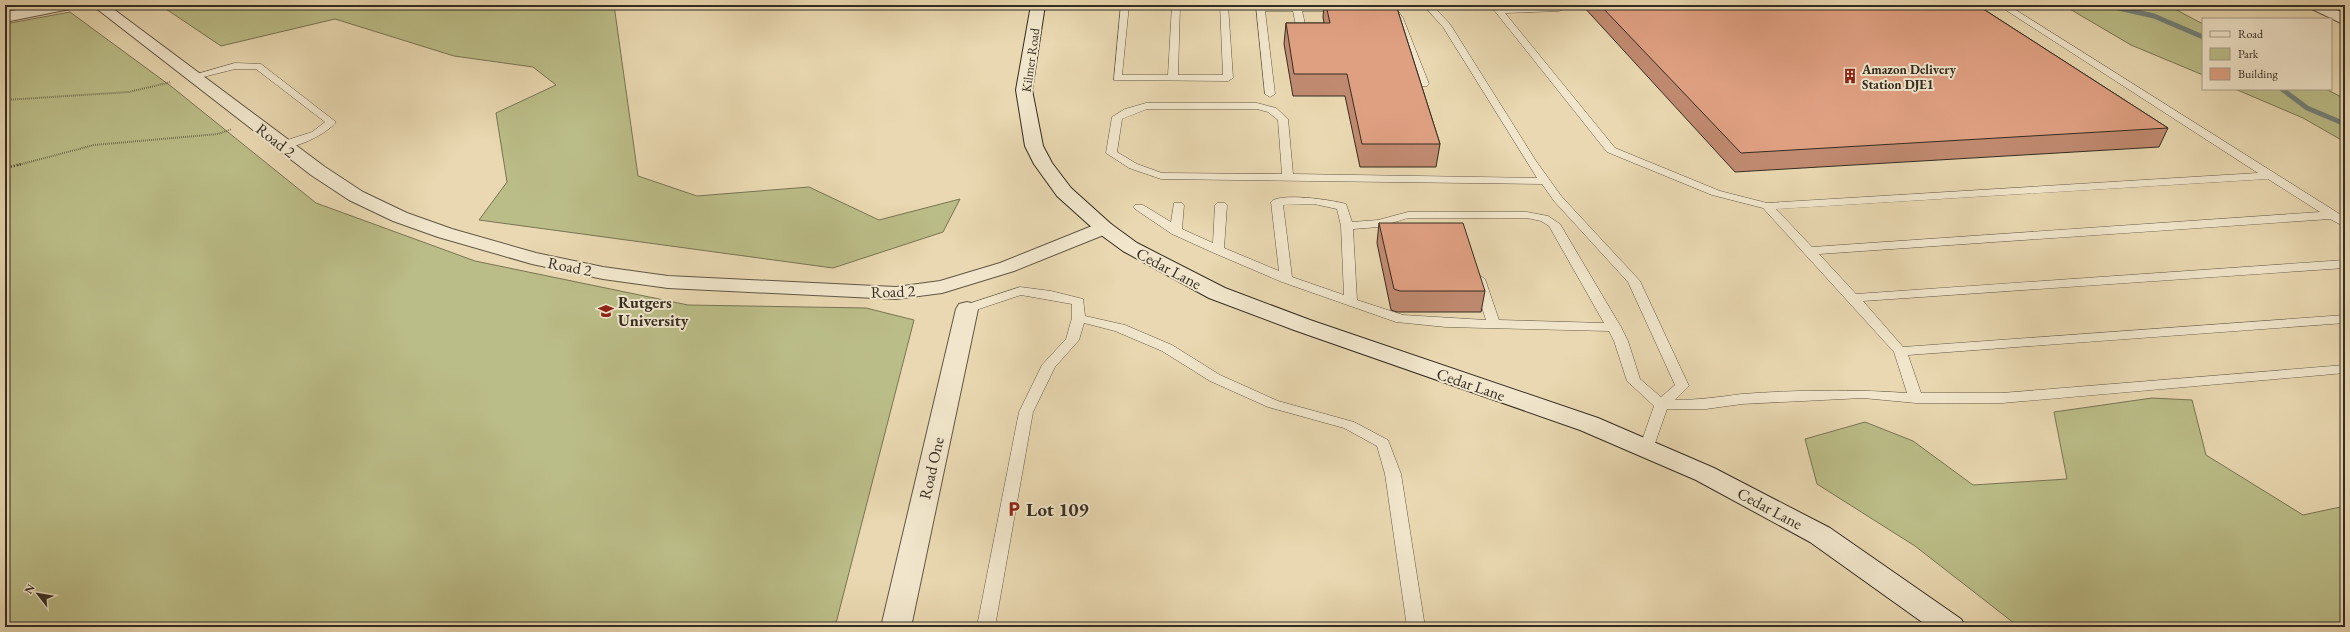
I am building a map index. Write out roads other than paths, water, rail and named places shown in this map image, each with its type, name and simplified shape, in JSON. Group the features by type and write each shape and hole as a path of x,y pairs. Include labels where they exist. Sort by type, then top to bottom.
{"street":[{"path":"5,17 70,5"},
{"name":"Road 2","path":"100,5 282,145 356,196 400,217 486,246 532,258 603,273 668,282 896,292 942,288 1007,267 1104,228"},
{"name":"Kilmer Road","path":"1027,115 1024,90 1038,5"},
{"path":"2315,5 2345,20"},
{"name":"Cedar Lane","path":"1027,115 1034,146 1043,164 1064,192 1104,228 1163,266 1217,292 1302,325 1589,424 1705,474 1820,535 1951,627"},
{"name":"Road One","path":"896,627 966,310"}],"lane":[{"path":"1124,5 1117,78 1228,78 1224,5"},
{"path":"1173,78 1176,5"},
{"path":"1427,5 1447,26 1495,105 1558,199 1634,281 1682,386 1661,405 1646,449"},
{"path":"1496,8 1559,8 1556,5"},
{"path":"2002,5 2272,175 2345,223"},
{"path":"1270,94 1260,7 1353,8"},
{"path":"1389,7 1399,18 1424,84"},
{"path":"1297,8 1304,41"},
{"path":"1496,8 1612,150 1716,193 1767,206 2272,175"},
{"path":"194,76 235,66 258,66 331,122 328,127 319,132 282,145"},
{"path":"1288,177 1283,119 1272,110 1257,106 1146,106 1129,111 1117,117 1110,153 1133,166 1161,176 1545,181"},
{"path":"1286,279 1277,202 1314,201 1342,206 1347,226 1351,302"},
{"path":"1176,231 1178,205"},
{"path":"1218,250 1221,205"},
{"path":"1767,206 1900,351 1916,398"},
{"path":"1138,207 1176,231 1286,279 1401,319 1446,323 1614,328"},
{"path":"1347,226 1378,223 1408,215 1527,215 1544,218 1554,224 1614,328 1621,341 1634,381 1661,405 1706,404 1742,399 1863,394 1916,398 2002,398 2345,369"},
{"path":"1459,215 1464,229"},
{"path":"1808,251 2334,215"},
{"path":"1853,298 2345,264"},
{"path":"1475,266 1494,324"},
{"path":"966,310 1020,291 1051,295 1078,302 1079,318 1072,340 1049,365 1026,412 987,621 988,627"},
{"path":"1079,318 1127,331 1167,348 1215,378 1273,404 1349,425 1383,443 1393,474 1416,627"},
{"path":"1900,351 2345,319"}],"waterway":[{"path":"2105,5 2154,16 2202,37"},
{"path":"2283,90 2307,108 2345,124"}],"place":[{"name":"Amazon Delivery Station DJE1","path":"1850,76"},
{"name":"Rutgers University","path":"606,311"},
{"name":"Lot 109","path":"1014,509"}]}
